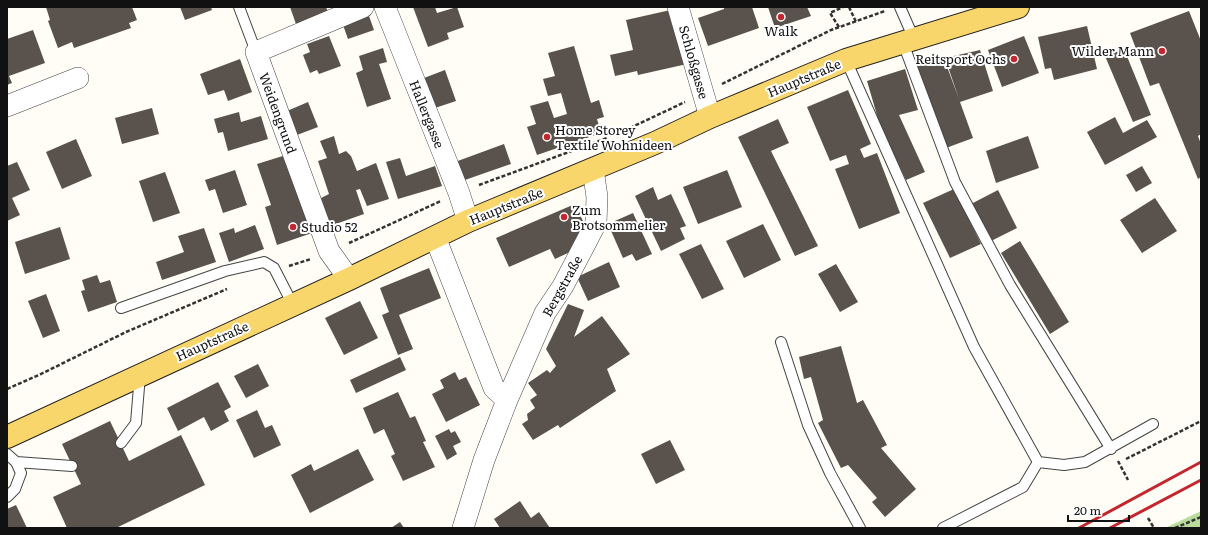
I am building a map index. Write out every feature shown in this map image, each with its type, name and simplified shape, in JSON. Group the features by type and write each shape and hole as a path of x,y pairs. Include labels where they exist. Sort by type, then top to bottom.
{"main road":[{"name":"Hauptstraße","path":"7,436 349,279 468,221 593,169 710,117 846,60 1018,7"}],"street":[{"path":"256,52 363,7"},
{"name":"Hallergasse","path":"385,7 459,193 468,221"},
{"name":"Schloßgasse","path":"678,7 702,94 710,117"},
{"name":"Weidengrund","path":"256,52 328,251 349,279"},
{"path":"7,106 78,78"},
{"name":"Bergstraße","path":"463,528 484,460 507,400 546,313 564,286 596,223 598,197 593,169"},
{"path":"435,237 494,388 507,400"}],"lane":[{"path":"238,7 256,52"},
{"path":"895,8 908,41 955,182 1010,285 1111,448"},
{"path":"846,60 974,347 1038,462"},
{"path":"121,308 225,271 264,262 274,268 293,305"},
{"path":"781,342 808,425 830,473 860,528"},
{"path":"121,443 136,423 140,374"},
{"path":"1038,462 1064,465 1085,462 1153,424"},
{"path":"7,454 16,462 21,473 15,489 7,496"},
{"path":"16,462 72,466"},
{"path":"943,528 1023,487 1038,462"}],"path":[{"path":"839,27 830,13 843,7"},
{"path":"849,7 856,22"},
{"path":"626,130 839,27 895,8"},
{"path":"274,268 297,264 403,220 459,193 612,136"},
{"path":"7,389 126,332 232,286"},
{"path":"1111,448 1128,480"},
{"path":"1148,518 1154,528"},
{"path":"1175,528 1201,518"}],"green space":[{"path":"1201,511 1201,528 1165,528"}],"building":[{"path":"46,7 132,7 137,20 129,23 131,28 74,48 72,42 58,48 48,21 50,20"},
{"path":"180,7 211,7 212,10 185,20"},
{"path":"290,7 326,7 328,12 296,24"},
{"path":"413,7 435,7 437,13 457,7 464,27 447,33 449,39 428,47"},
{"path":"724,7 752,7 759,28 708,46 698,18 724,9"},
{"path":"768,7 807,7 811,16 775,28"},
{"path":"675,9 687,64 638,75 637,71 615,76 610,55 633,50 626,20"},
{"path":"1189,11 1201,41 1201,134 1198,136 1201,144 1201,177 1198,179 1159,83 1150,86 1130,33"},
{"path":"369,16 374,30 348,39 343,25"},
{"path":"1087,26 1097,69 1054,80 1051,68 1045,69 1038,37"},
{"path":"33,30 45,63 9,76 12,83 7,85 7,39"},
{"path":"329,36 341,66 319,74 317,70 310,73 303,55 310,52 307,44"},
{"path":"1024,36 1039,73 1002,87 988,50"},
{"path":"574,46 591,103 599,100 604,117 597,119 601,133 537,155 527,127 536,124 530,106 548,101 554,118 567,114 561,93 548,96 543,79 555,76 548,53"},
{"path":"383,48 387,62 379,64 391,99 367,107 356,73 363,70 359,56"},
{"path":"1124,49 1151,115 1133,122 1105,56"},
{"path":"980,50 993,91 960,102 973,138 946,148 916,66 943,56 959,99 945,58"},
{"path":"240,59 252,92 228,101 224,90 208,95 200,74"},
{"path":"905,69 918,110 899,115 925,172 906,180 879,122 867,81"},
{"path":"445,70 456,101 435,108 424,78"},
{"path":"848,90 871,144 860,149 864,158 877,153 900,213 859,229 835,169 849,164 846,155 830,161 807,107"},
{"path":"308,102 318,127 297,135 287,111"},
{"path":"152,108 159,134 122,144 115,118"},
{"path":"239,112 241,122 261,116 268,139 228,151 223,132 218,133 214,119"},
{"path":"1115,117 1123,133 1147,120 1157,137 1105,165 1087,132"},
{"path":"778,119 789,143 771,151 818,246 795,256 738,137"},
{"path":"334,136 339,154 346,151 351,156 357,171 376,163 389,199 367,206 360,189 356,190 364,214 330,226 321,198 329,194 318,161 327,158 320,141"},
{"path":"1028,136 1039,168 996,183 986,151"},
{"path":"76,139 92,176 62,189 46,152"},
{"path":"504,144 511,164 462,181 455,162"},
{"path":"286,155 312,233 277,245 265,207 271,205 257,164"},
{"path":"400,158 406,176 435,166 442,186 398,199 386,162"},
{"path":"17,162 30,190 12,198 20,215 7,221 7,166"},
{"path":"1142,166 1152,183 1136,192 1126,175"},
{"path":"235,170 247,205 223,213 215,189 209,191 205,180"},
{"path":"727,170 742,207 698,224 683,187"},
{"path":"165,172 180,213 153,222 139,181"},
{"path":"653,187 658,200 671,194 686,226 680,228 685,239 661,251 635,196"},
{"path":"954,189 981,244 950,258 923,203"},
{"path":"998,190 1017,228 991,241 971,204"},
{"path":"1155,198 1177,231 1142,253 1120,220"},
{"path":"575,204 588,232 583,246 555,259 550,249 509,267 496,238"},
{"path":"633,213 652,254 636,261 632,254 623,258 608,224"},
{"path":"763,224 781,260 744,278 726,241"},
{"path":"255,225 264,249 229,262 219,233 234,228 235,233"},
{"path":"60,227 70,259 25,274 15,242"},
{"path":"204,228 216,262 162,280 156,262 184,252 178,236"},
{"path":"1020,241 1069,322 1050,334 1001,253"},
{"path":"701,244 724,289 702,299 679,254"},
{"path":"609,262 620,287 588,301 577,277"},
{"path":"836,264 858,302 840,312 818,274"},
{"path":"429,268 441,298 399,315 413,349 398,355 382,315 389,312 380,288"},
{"path":"97,275 100,283 110,280 117,302 88,312 81,291 85,290 82,280"},
{"path":"46,294 60,331 43,338 28,301"},
{"path":"360,301 378,338 344,355 325,318"},
{"path":"568,304 584,310 574,337 602,316 630,354 607,369 616,391 560,428 558,425 533,440 522,424 528,420 527,414 535,408 530,400 537,395 528,383 547,370 550,373 556,366 546,349"},
{"path":"841,346 857,403 863,400 887,445 881,448 916,489 885,517 872,502 877,498 848,465 841,468 818,423 823,420 811,377 804,379 799,357"},
{"path":"400,357 406,370 356,393 350,380"},
{"path":"258,364 269,386 246,398 234,376"},
{"path":"455,372 459,380 466,377 480,405 446,422 432,394 444,388 440,380"},
{"path":"218,382 231,407 224,411 229,421 211,431 204,417 178,431 167,408"},
{"path":"398,392 410,418 415,416 426,441 423,442 435,467 403,481 391,456 395,454 384,429 374,434 363,408"},
{"path":"257,410 265,428 272,425 281,445 254,458 236,420"},
{"path":"110,421 129,461 181,435 205,485 116,528 67,528 53,497 81,484 62,444"},
{"path":"449,429 451,433 455,431 461,442 453,446 457,454 447,460 435,436"},
{"path":"670,440 685,470 656,484 641,454"},
{"path":"358,449 374,480 310,513 291,475 311,464 314,471"},
{"path":"520,501 531,518 539,512 550,528 500,528 494,519"},
{"path":"16,505 27,528 7,528 7,509"},
{"path":"400,522 404,528 391,528"}],"railway":[{"path":"1079,528 1201,462"},
{"path":"1110,528 1201,480"}],"place":[{"name":"Walk","path":"781,17"},
{"name":"Wilder Mann","path":"1162,51"},
{"name":"Reitsport Ochs","path":"1014,59"},
{"name":"Home Storey Textile Wohnideen","path":"547,137"},
{"name":"Zum Brotsommelier","path":"564,217"},
{"name":"Studio 52","path":"293,227"}]}
